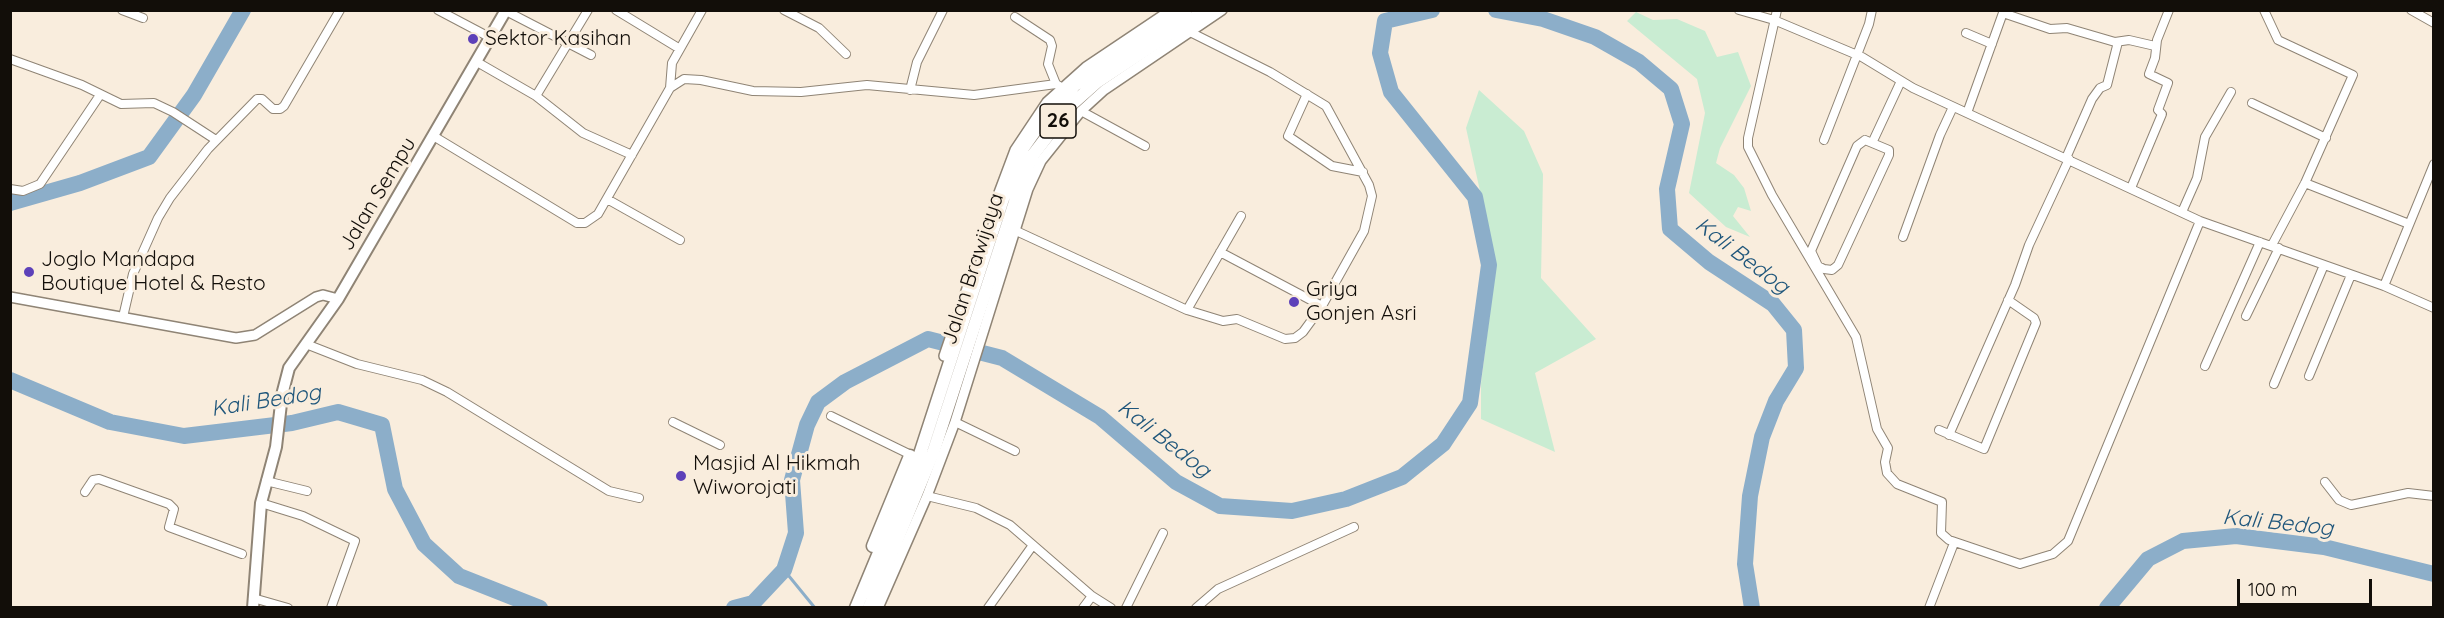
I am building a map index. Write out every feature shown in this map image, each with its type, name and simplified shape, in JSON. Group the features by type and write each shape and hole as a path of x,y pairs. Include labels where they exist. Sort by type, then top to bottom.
{"highway":[{"name":"Jalan Brawijaya","path":"864,604 892,538 933,453 958,360 982,289 1013,170 1023,148 1060,99 1090,73 1186,10"},
{"name":"Jalan Brawijaya","path":"982,289 1012,229 1022,180 1033,156 1071,105 1097,82 1206,10"},
{"path":"864,604 911,455 958,360"}],"main road":[{"name":"Jalan Sempu","path":"253,603 254,557 261,503 276,447 282,395 289,368 338,299 506,11"}],"street":[{"path":"122,10 143,18"},
{"path":"123,317 133,274 158,218 191,170 216,140 257,99 273,109 280,109 284,106 340,10"},
{"path":"438,10 491,38"},
{"path":"536,96 588,10"},
{"path":"616,10 680,49"},
{"path":"670,88 672,63 702,10"},
{"path":"784,10 819,28 846,54"},
{"path":"910,90 917,62 943,10"},
{"path":"1152,10 1158,19"},
{"path":"864,604 927,496 955,422 958,360 982,289 1015,150 1059,86 1171,10"},
{"path":"1190,32 1326,106 1363,172 1372,196 1364,231 1322,306 1303,332 1291,339 1285,339 1237,319 1223,321 1187,310 1012,229 1041,160 1081,111 1104,90 1222,10"},
{"path":"1739,10 1774,20 1857,55 1901,81 1953,107 2200,221 2384,286 2433,308"},
{"path":"1777,10 1748,138 1748,147 1782,214 1856,337 1877,429 1888,448 1885,462 1887,473 1897,484 1942,502 1941,533 1954,543 2020,564 2053,554 2068,541 2200,221"},
{"path":"1824,140 1872,10"},
{"path":"2131,188 2162,114 2158,110 2168,83 2149,74 2156,52 2155,46 2169,10"},
{"path":"2246,316 2353,75 2278,40 2264,10"},
{"path":"2411,10 2433,23"},
{"path":"506,11 591,55"},
{"path":"1967,113 2003,12 2050,29 2067,28 2118,42 2129,40 2155,46"},
{"path":"1015,17 1050,40 1052,46 1048,64 1059,86"},
{"path":"1966,33 1992,44"},
{"path":"1949,435 2092,99 2100,88 2107,85 2118,42"},
{"path":"10,59 82,85 127,105 153,103 172,112 216,140"},
{"path":"477,62 536,96 583,133 632,155"},
{"path":"435,136 577,223 592,220 607,199 670,88 677,82 692,78 753,91 801,92 867,85 974,95 1059,86"},
{"path":"1873,141 1901,81"},
{"path":"2182,212 2197,178 2205,137 2231,92"},
{"path":"10,189 23,191 39,184 100,94"},
{"path":"1307,94 1288,136 1332,166 1363,172"},
{"path":"2252,103 2326,138"},
{"path":"1903,237 1940,135 1953,107"},
{"path":"1081,111 1145,146"},
{"path":"1860,141 1873,141 1889,150 1889,155 1838,265 1832,270 1824,269 1818,266 1811,251 1857,146 1860,141"},
{"path":"2384,286 2433,164"},
{"path":"2305,183 2409,224"},
{"path":"607,199 680,240"},
{"path":"1187,310 1241,216"},
{"path":"2205,366 2260,242"},
{"path":"1220,252 1322,306"},
{"path":"2274,384 2324,265"},
{"path":"2309,376 2351,275"},
{"path":"10,297 245,338 255,335 316,297 323,295 338,299"},
{"path":"1940,430 1984,449 2036,322 2008,300"},
{"path":"306,344 357,364 422,380 447,392 609,491 639,498"},
{"path":"831,416 911,455"},
{"path":"673,422 720,445"},
{"path":"955,422 1015,451"},
{"path":"85,492 93,480 99,479 169,504 174,509 169,527 242,554"},
{"path":"266,481 307,491"},
{"path":"2325,482 2339,500 2351,505 2408,493 2433,496"},
{"path":"927,496 976,508 1010,525 1092,596 1111,608"},
{"path":"261,503 303,516 355,541 331,608"},
{"path":"1196,608 1218,589 1354,527"},
{"path":"1126,608 1163,532"},
{"path":"1929,608 1954,543"},
{"path":"988,608 1033,545"},
{"path":"1083,608 1092,596"},
{"path":"253,603 288,608"}],"green space":[{"path":"1636,12 1653,20 1677,19 1705,31 1717,57 1738,52 1751,86 1720,148 1716,163 1734,175 1744,188 1751,211 1738,207 1733,216 1750,237 1726,227 1689,193 1705,113 1697,79 1627,21"},
{"path":"1479,90 1524,131 1543,174 1541,278 1596,339 1535,373 1555,452 1481,419 1481,383 1496,263 1466,128"}],"waterway":[{"path":"10,203 80,183 149,157 194,95 243,10"},
{"name":"Kali Bedog","path":"734,608 753,603 784,570 796,533 792,480 807,425 818,402 845,382 928,339 1002,358 1100,417 1176,482 1220,506 1292,511 1346,499 1402,477 1443,444 1470,403 1489,265 1475,197 1391,92 1380,53 1385,21 1432,10"},
{"name":"Kali Bedog","path":"1496,10 1543,19 1595,37 1639,62 1671,89 1682,124 1667,189 1670,229 1709,262 1773,304 1794,330 1796,368 1776,401 1762,437 1750,496 1745,564 1752,608"},
{"name":"Kali Bedog","path":"10,380 110,422 184,436 292,423 338,412 382,425 395,489 424,544 459,576 540,608"},
{"name":"Kali Bedog","path":"2107,608 2148,559 2183,541 2236,536 2324,547 2434,574"},
{"path":"784,570 815,608"}],"place":[{"name":"Sektor Kasihan","path":"473,39"},
{"name":"Joglo Mandapa Boutique Hotel & Resto","path":"29,272"},
{"name":"Griya Gonjen Asri","path":"1294,302"},
{"name":"Masjid Al Hikmah Wiworojati","path":"681,476"}]}
